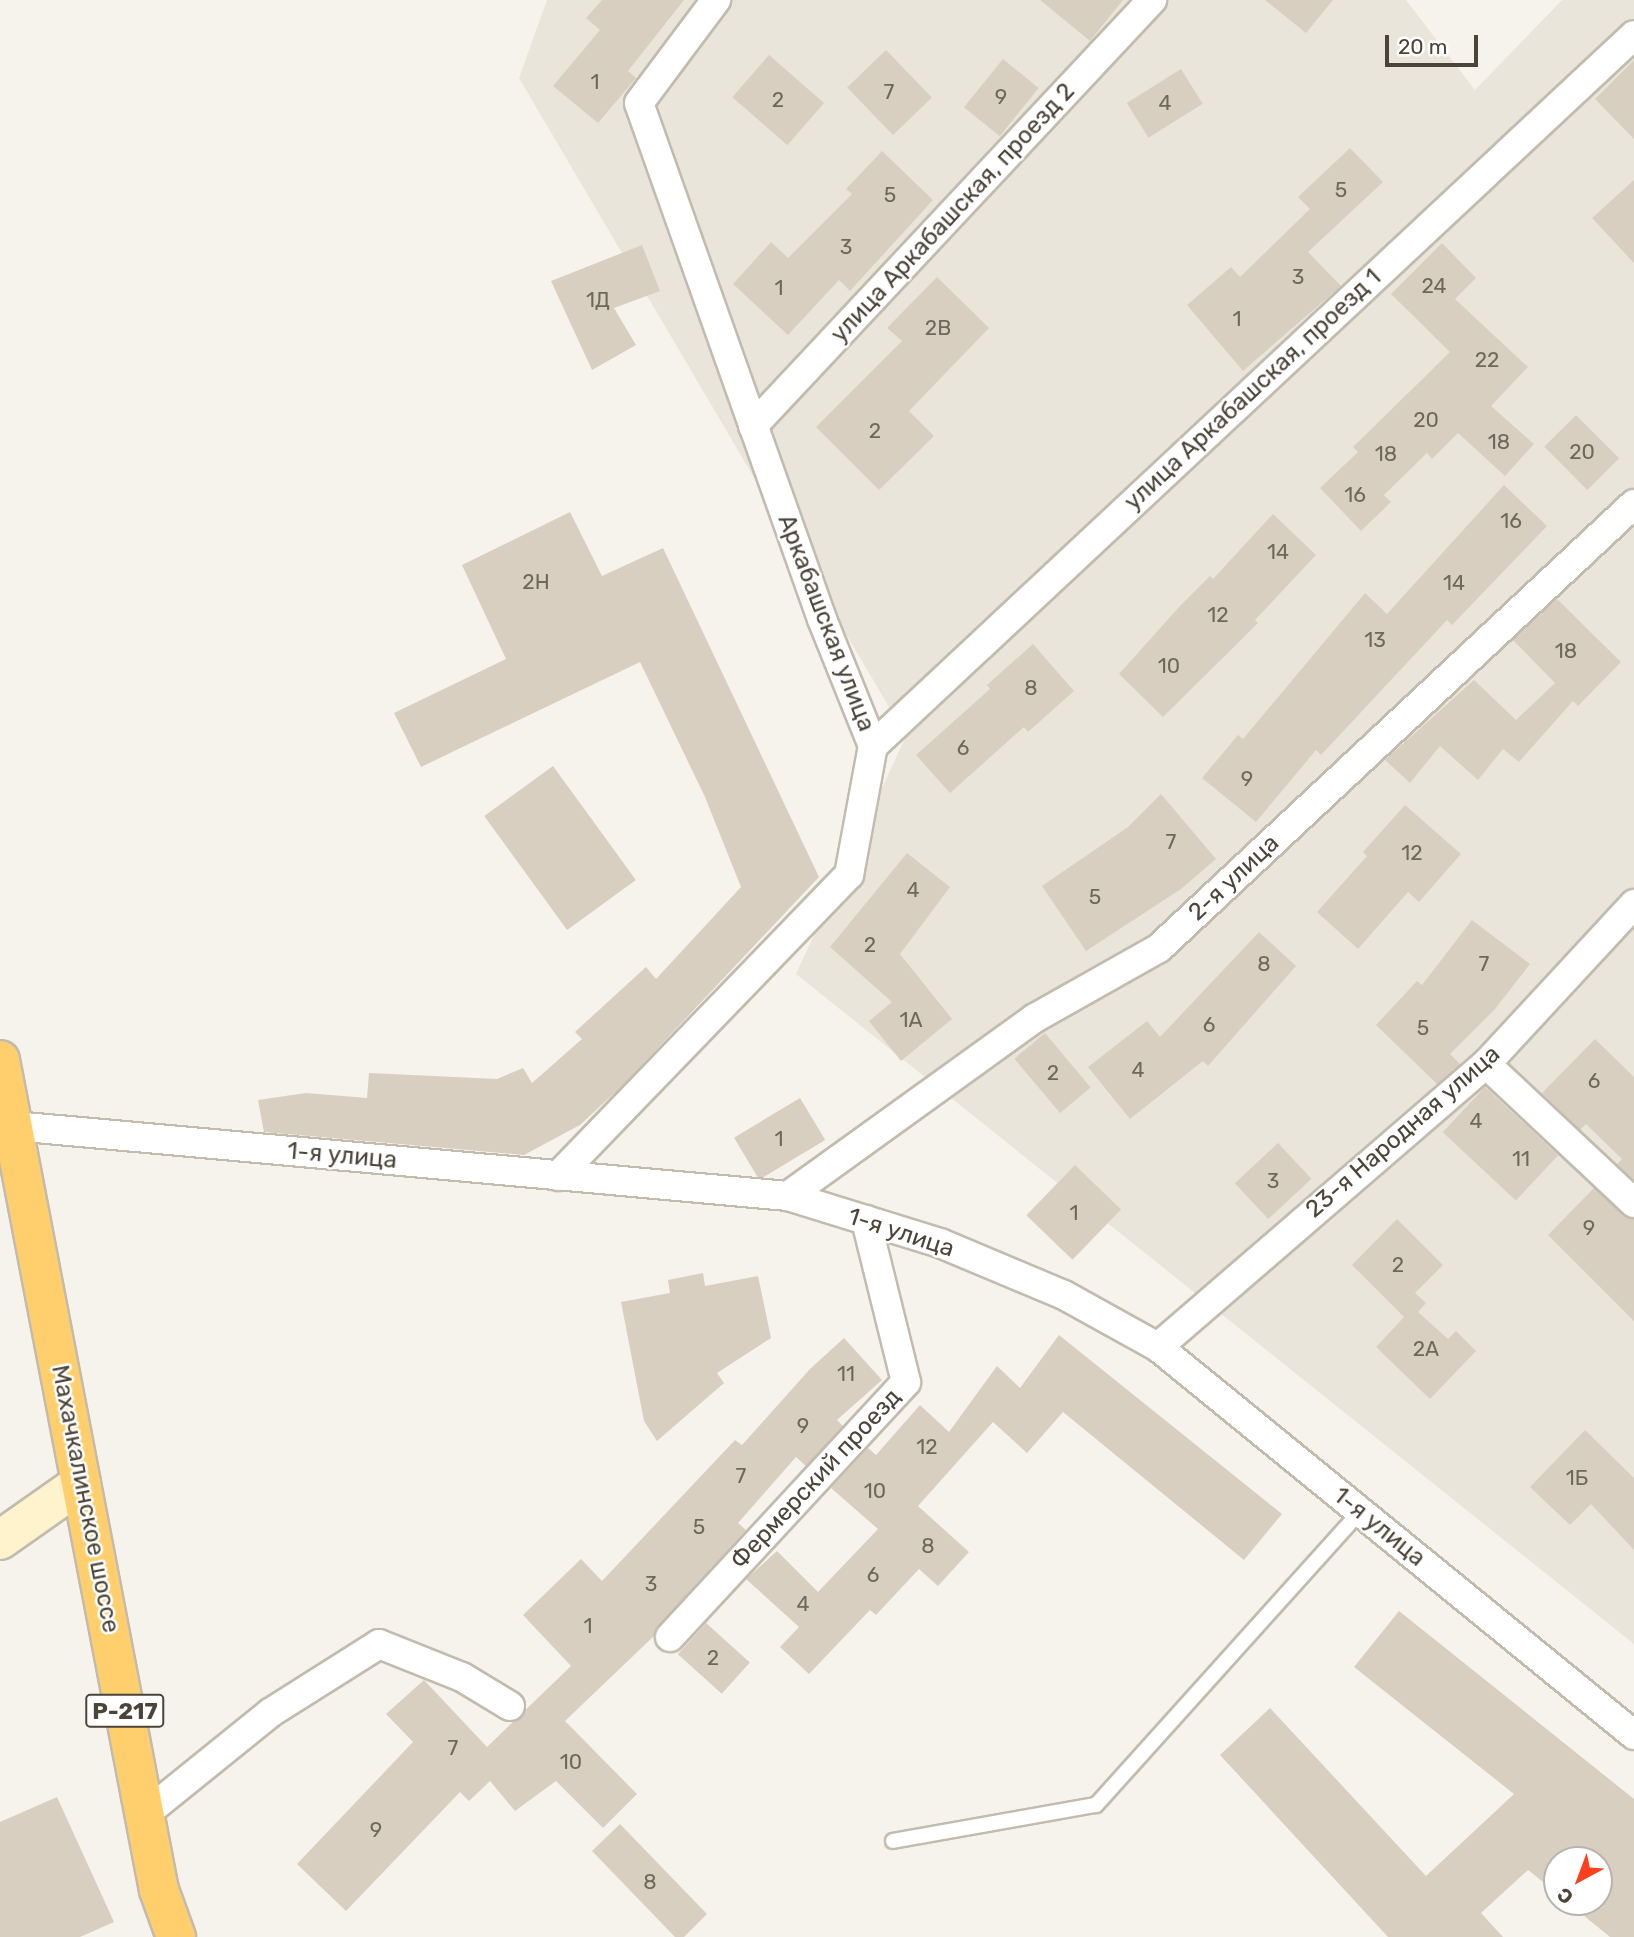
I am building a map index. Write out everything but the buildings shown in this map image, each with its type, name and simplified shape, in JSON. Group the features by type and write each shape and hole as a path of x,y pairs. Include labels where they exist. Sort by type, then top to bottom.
{"highway":[{"name":"Махачкалинское шоссе","path":"0,1060 159,1890 176,1937"}],"main road":[{"path":"0,1540 81,1483"}],"street":[{"name":"Аркабашская улица","path":"558,1176 849,875 873,746 753,426 639,103 716,0"},
{"name":"улица Аркабашская, проезд 2","path":"753,426 1152,0"},
{"name":"улица Аркабашская, проезд 1","path":"873,746 1634,35"},
{"name":"2-я улица","path":"788,1196 1035,1018 1159,948 1634,504"},
{"name":"23-я Народная улица","path":"1158,1346 1486,1065 1634,904"},
{"path":"1486,1065 1634,1203"},
{"name":"1-я улица","path":"14,1126 788,1196 940,1243 1064,1295 1158,1346 1634,1735"},
{"name":"Фермерский проезд","path":"670,1637 906,1382 866,1220"},
{"path":"145,1815 270,1713 379,1644 462,1677 510,1706"}],"lane":[{"path":"893,1841 1096,1805 1361,1511"}],"shaded area":[{"path":"547,0 1406,0 1475,90 1562,0 1634,0 1634,1644 796,974 906,736 519,78"}]}
